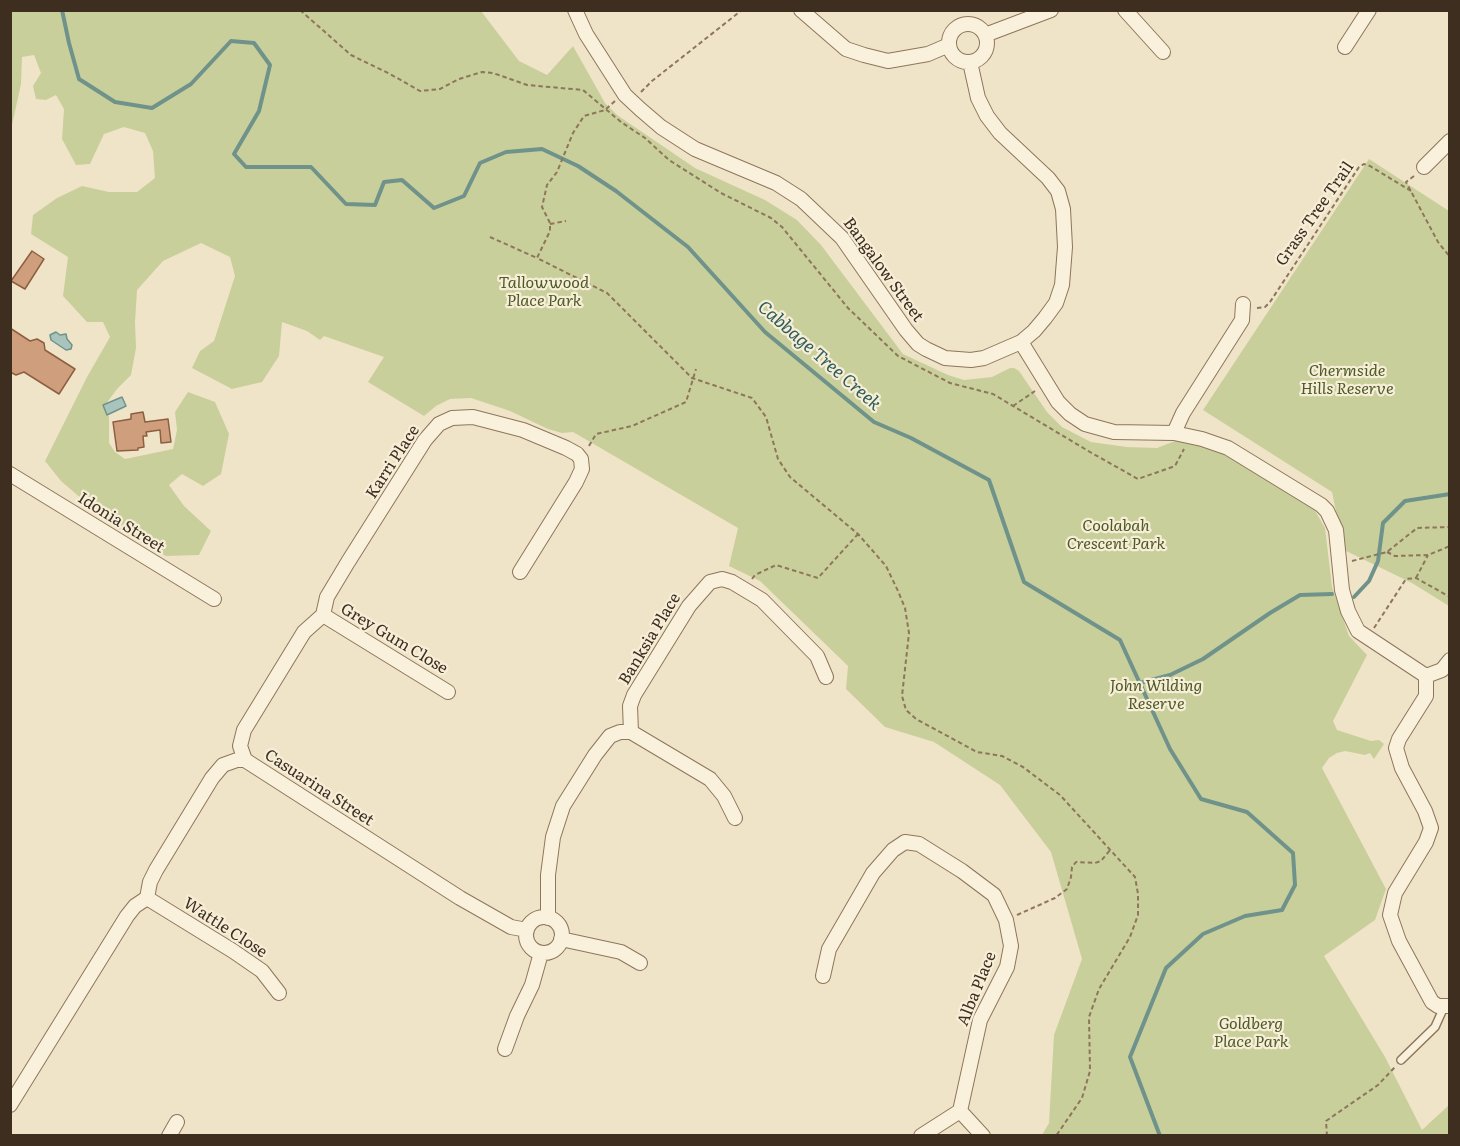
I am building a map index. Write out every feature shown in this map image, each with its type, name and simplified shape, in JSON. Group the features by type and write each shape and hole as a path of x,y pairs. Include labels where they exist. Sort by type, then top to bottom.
{"street":[{"name":"Bangalow Street","path":"575,10 586,34 625,95 660,127 695,149 776,183 808,206 842,238 906,330 926,349 945,358 971,360 993,355 1021,342 1045,318 1060,294 1065,247 1064,209 1058,191 1048,178 1000,133 987,116 978,98 970,62"},
{"path":"801,10 846,49 888,61 928,54 949,45"},
{"path":"961,10 962,26"},
{"path":"984,35 1051,10"},
{"path":"1125,10 1163,52"},
{"path":"1346,47 1369,10"},
{"path":"967,24 977,27 986,41 984,52 970,62 958,60 950,51 949,45 952,33 967,24"},
{"path":"1424,167 1449,141"},
{"path":"1174,433 1183,413 1242,320 1243,307"},
{"path":"1021,342 1058,402 1085,424 1114,432 1174,433 1228,448 1321,505 1327,511 1336,530 1342,590 1348,611 1358,631 1426,676"},
{"name":"Karri Place","path":"245,760 240,746 244,730 304,632 323,615 327,597 332,588 425,440 439,424 452,418 473,417 523,430 566,448 581,459"},
{"path":"520,572 576,482 582,469 581,459"},
{"name":"Idonia Street","path":"10,474 214,599"},
{"name":"Banksia Place","path":"631,732 630,706 634,695 699,592 710,582 722,579 732,582 774,610 817,656 826,677"},
{"name":"Grey Gum Close","path":"323,615 448,692"},
{"path":"1426,676 1442,670 1449,660"},
{"path":"1426,676 1426,696 1399,739 1396,748 1402,768 1425,811 1431,828 1426,842 1395,893 1390,915 1399,941 1432,1002 1438,1006 1447,1007"},
{"path":"548,918 548,875 553,837 563,806 595,755 610,736 620,732 631,732 710,779 724,796 735,818"},
{"name":"Casuarina Street","path":"10,1105 127,916 135,906 147,898 150,882 156,870 217,770 229,762 245,760 459,898 511,927 527,930"},
{"name":"Alba Place","path":"823,976 829,949 873,873 893,850 905,842 919,844 980,884 994,896 1006,920 1011,946 1008,967 980,1020 968,1066 960,1111"},
{"name":"Wattle Close","path":"147,898 262,971 279,993"},
{"path":"548,918 559,926 561,939 554,950 541,953 528,943 527,930 535,920 548,918"},
{"path":"561,939 621,952 640,963"},
{"path":"505,1048 532,985 541,953"},
{"path":"921,1136 960,1111 983,1136"},
{"path":"169,1136 177,1122"}],"lane":[{"path":"1401,1060 1435,1027 1447,1007"}],"path":[{"path":"300,10 351,55 420,91 440,89 459,79 482,72 493,73 527,85 583,90 605,110 645,138 669,160 720,193 771,218 782,227 848,308 898,356 950,384 993,394 1138,479 1175,466 1191,436"},
{"path":"639,94 652,81 742,10"},
{"path":"537,258 550,231 550,224 542,207 547,185 557,172 573,134 584,116 605,110"},
{"name":"Grass Tree Trail","path":"1243,307 1265,307 1270,302 1359,167 1364,164 1370,165 1411,191 1438,242 1449,256"},
{"path":"1411,191 1406,182 1424,167"},
{"path":"550,224 566,221"},
{"path":"490,237 607,293 692,378 752,398 766,417 778,459 790,477 858,534 886,566 905,609 909,633 902,696 906,710 916,719 977,752 1002,756 1023,767 1060,795 1135,877 1138,915 1130,938 1099,989 1089,1017 1090,1071 1082,1098 1056,1136"},
{"path":"581,459 596,434 632,426 686,402 696,369"},
{"path":"1013,406 1036,390"},
{"path":"1340,564 1387,552 1417,528 1449,527"},
{"path":"745,589 754,575 776,565 818,578 858,534"},
{"path":"1387,552 1395,556 1428,555 1449,546"},
{"path":"1416,578 1428,555"},
{"path":"1368,638 1406,579 1416,578 1449,597"},
{"path":"1006,920 1055,898 1067,889 1072,867 1076,862 1101,861 1111,849"},
{"path":"1327,1136 1326,1120 1378,1085 1401,1060"}],"green space":[{"path":"10,11 481,11 519,61 547,75 573,46 605,103 617,115 695,168 765,200 797,220 821,245 903,354 964,380 992,377 1014,368 1019,371 1047,412 1062,427 1091,442 1157,448 1175,441 1210,446 1314,509 1325,528 1332,587 1349,636 1367,655 1333,721 1337,730 1371,741 1379,740 1384,744 1374,759 1370,753 1365,755 1345,751 1329,758 1322,768 1386,889 1375,920 1324,956 1385,1057 1422,1130 1449,1105 1449,1135 1042,1135 1049,1123 1054,1035 1082,959 1051,852 1000,785 934,742 885,727 846,689 848,666 760,581 729,566 738,528 573,432 562,433 548,429 510,411 471,398 450,399 436,406 424,416 368,382 384,357 324,336 320,340 307,331 282,322 279,356 262,382 232,389 192,368 200,351 214,341 235,276 230,257 201,243 163,261 137,290 136,348 131,375 117,389 104,409 109,417 109,443 115,452 125,459 173,449 177,430 175,412 188,392 215,402 229,434 221,474 203,486 182,474 169,485 184,506 211,531 199,555 166,556 111,524 61,481 45,461 110,337 103,322 87,322 63,296 68,257 31,234 33,215 57,198 82,186 109,192 137,192 155,178 153,151 145,133 124,127 104,134 90,164 76,165 62,139 64,109 56,95 46,100 36,99 33,86 41,73 34,55 22,57 21,84 11,125"},
{"name":"Chermside Hills Reserve","path":"1369,159 1449,211 1449,606 1412,583 1344,550 1332,492 1203,410"}],"water":[{"path":"56,332 60,335 66,334 72,345 71,349 66,350 51,340 50,335"},
{"path":"122,397 126,406 107,415 103,405"}],"building":[{"path":"32,251 44,259 25,289 11,281"},
{"path":"10,328 30,341 37,339 44,343 45,350 75,369 59,394 24,372 16,375 10,372"},
{"path":"143,412 145,422 168,419 171,442 161,443 160,430 146,432 147,436 143,436 144,447 138,450 117,451 113,422 131,419 131,414"}],"waterway":[{"name":"Cabbage Tree Creek","path":"62,10 79,79 115,102 152,108 191,84 231,41 254,43 270,65 259,111 234,154 246,167 311,167 346,204 375,205 384,182 402,180 434,208 464,196 480,163 506,152 542,149 578,166 616,191 688,247 765,332 874,422 911,438 989,480 1024,582 1120,640 1170,749 1201,799 1247,812 1293,853 1295,885 1282,910 1245,916 1203,934 1166,968 1130,1057 1160,1136"},
{"path":"1354,597 1369,581 1378,561 1383,523 1405,501 1450,494"},
{"path":"1140,683 1170,675 1203,659 1300,595 1332,594"}],"park label":[{"name":"Tallowwood Place Park","path":"544,292"},
{"name":"Coolabah Crescent Park","path":"1116,535"},
{"name":"John Wilding Reserve","path":"1156,695"},
{"name":"Goldberg Place Park","path":"1251,1033"}]}
